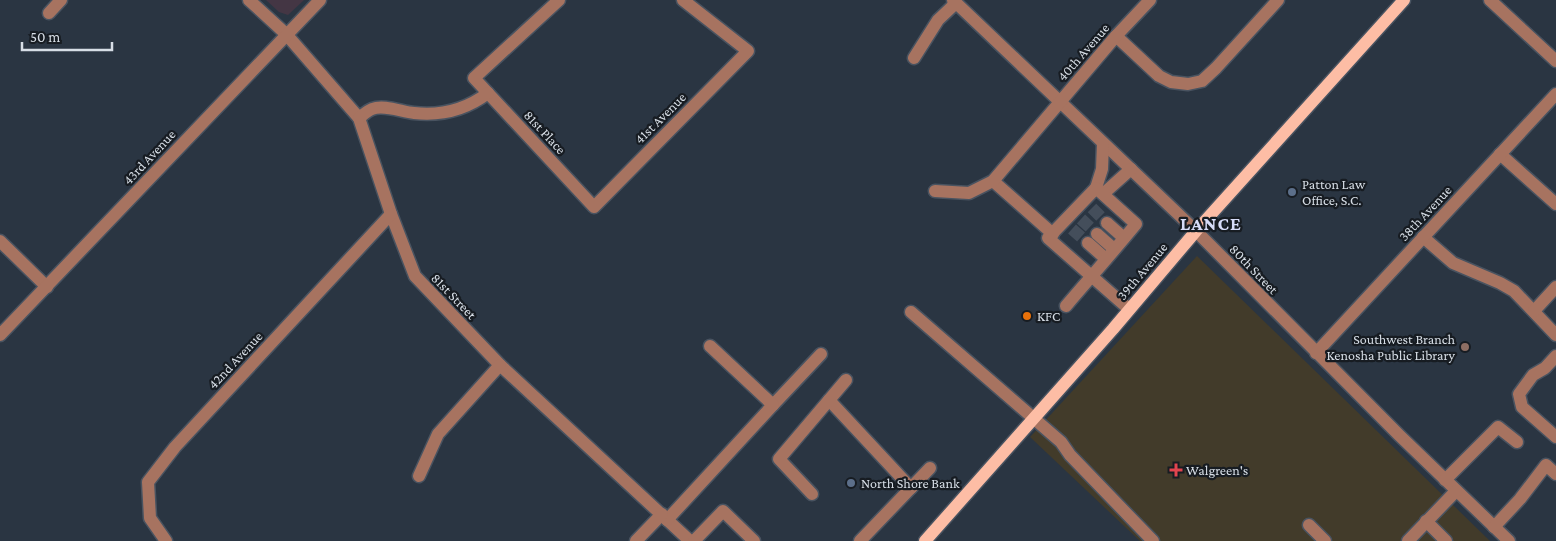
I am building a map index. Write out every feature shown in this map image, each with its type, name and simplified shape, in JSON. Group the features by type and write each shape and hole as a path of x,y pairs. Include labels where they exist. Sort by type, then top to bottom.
{"main road":[{"name":"39th Avenue","path":"925,541 1196,231 1404,0"}],"street":[{"path":"48,13 61,0"},
{"name":"81st Street","path":"250,0 286,34 359,118 391,214 415,276 500,365 690,541"},
{"name":"43rd Avenue","path":"0,335 320,0"},
{"name":"81st Place","path":"559,0 474,78 594,207"},
{"name":"41st Avenue","path":"594,207 748,51 683,0"},
{"name":"40th Avenue","path":"993,181 1116,36 1150,0"},
{"path":"1116,36 1159,76 1171,82 1188,84 1202,81 1278,0"},
{"path":"1490,0 1556,61"},
{"path":"914,58 938,20 954,2"},
{"name":"80th Street","path":"954,2 1196,231 1316,353 1509,541"},
{"path":"359,118 373,108 415,113 444,113 477,101 488,93"},
{"name":"38th Avenue","path":"1316,353 1556,94"},
{"path":"1099,191 1103,143"},
{"path":"1500,154 1556,204"},
{"path":"1129,309 1048,238 1068,225 1099,191 1131,169"},
{"path":"936,191 969,193 993,181 1053,234"},
{"path":"1066,306 1136,224 1099,191"},
{"name":"42nd Avenue","path":"166,541 150,518 148,482 175,447 391,214"},
{"path":"1107,223 1124,238"},
{"path":"1098,234 1114,249"},
{"path":"1424,237 1453,263 1514,291 1556,335"},
{"path":"0,241 47,286"},
{"path":"1088,243 1106,259"},
{"path":"1534,311 1556,288"},
{"path":"911,312 1061,442 1070,455 1153,541"},
{"path":"710,346 773,405"},
{"path":"636,541 665,517 821,354"},
{"path":"1556,356 1545,368 1533,375 1519,394 1522,407 1556,437"},
{"path":"420,476 438,434 500,365"},
{"path":"812,494 779,459 846,380"},
{"path":"829,400 911,488"},
{"path":"1445,480 1498,427 1516,442"},
{"path":"1494,527 1520,499 1546,465 1556,474"},
{"path":"860,541 930,468"},
{"path":"1408,541 1456,491"},
{"path":"694,541 723,511 754,541"},
{"path":"1426,521 1446,541"},
{"path":"1309,525 1325,541"}],"shaded area":[{"path":"266,0 304,0 288,15 279,12"},
{"path":"1197,256 1490,541 1140,541 1030,437"}],"tunnel":[{"path":"1092,208 1107,223"},
{"path":"1081,219 1097,234"},
{"path":"1072,229 1088,243"}],"place":[{"name":"Patton Law Office, S.C.","path":"1292,192"},
{"name":"KFC","path":"1027,316"},
{"name":"Southwest Branch Kenosha Public Library","path":"1465,347"},
{"name":"Walgreen's","path":"1176,470"},
{"name":"North Shore Bank","path":"851,483"}],"district":[{"name":"LANCE","path":"1211,223"}]}
